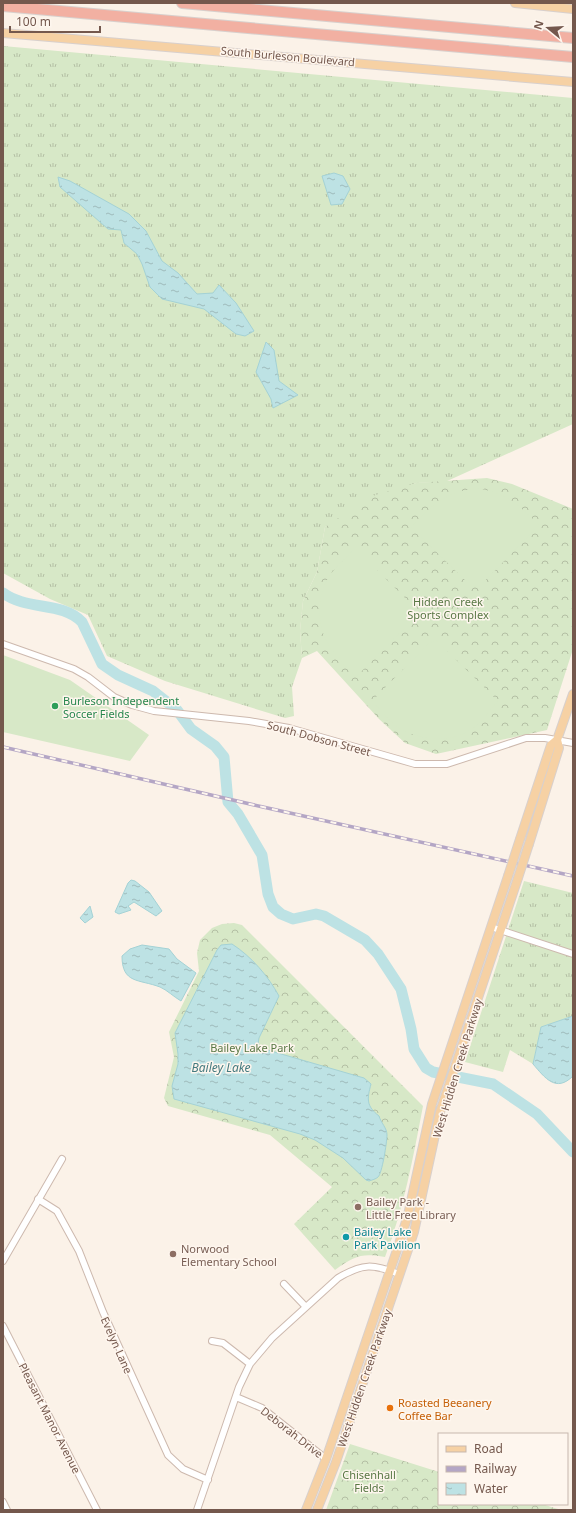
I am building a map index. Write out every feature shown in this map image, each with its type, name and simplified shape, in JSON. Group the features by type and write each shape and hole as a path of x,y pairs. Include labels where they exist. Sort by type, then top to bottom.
{"highway":[{"path":"182,3 573,38"},
{"path":"3,6 573,57"}],"main road":[{"path":"515,3 573,9"},
{"name":"South Burleson Boulevard","path":"3,33 573,82"},
{"path":"557,740 573,694"},
{"name":"West Hidden Creek Parkway","path":"306,1510 326,1458 408,1215 432,1104 456,1030 551,745 557,740 559,748 529,844 440,1112 419,1213 400,1274 336,1462 318,1510"}],"street":[{"name":"South Dobson Street","path":"3,644 74,669 88,677 114,697 132,705 165,712 249,721 288,728 416,764 447,764 526,738 573,742"},
{"path":"491,927 573,954"},
{"path":"3,1261 62,1159"},
{"name":"Evelyn Lane","path":"38,1199 57,1211 79,1251 103,1312 158,1436 168,1455 183,1469 208,1480"},
{"path":"197,1510 236,1398 250,1364 272,1338 338,1278 355,1268 367,1266 389,1270 400,1274"},
{"path":"284,1284 306,1307"},
{"name":"Pleasant Manor Avenue","path":"3,1326 96,1510"},
{"path":"212,1341 223,1343 250,1364"},
{"name":"Deborah Drive","path":"236,1398 262,1408 326,1458"},
{"path":"3,1502 7,1510"}],"green space":[{"path":"3,46 573,98 573,424 445,482 416,483 325,527 317,572 303,601 300,631 302,658 292,687 294,716 285,718 165,681 107,656 88,615 50,599 3,573"},
{"name":"Hidden Creek Sports Complex","path":"487,478 512,484 573,509 573,649 547,730 436,754 405,743 379,719 317,651 302,658 300,631 303,601 317,572 325,527 369,497 416,483"},
{"path":"476,488 497,493 511,500 539,525 480,586 472,587 411,527 439,501 455,493"},
{"path":"355,548 418,611 416,616 356,677 328,645 321,624 319,612 322,591 327,580 333,571"},
{"path":"436,640 498,701 476,726 467,732 458,736 437,739 417,736 398,727 372,701 429,643"},
{"name":"Burleson Independent Soccer Fields","path":"3,655 70,680 149,735 130,761 3,732"},
{"path":"524,881 573,893 573,1016 541,1027 533,1064 510,1050 503,1072 465,1062"},
{"name":"Bailey Lake Park","path":"234,923 242,925 423,1106 403,1201 385,1257 370,1255 358,1257 335,1270 294,1224 332,1187 270,1135 168,1106 164,1098 174,1057 169,1032 199,971 197,953 200,940 212,928 222,924"},
{"name":"Chisenhall Fields","path":"350,1444 438,1472 438,1505 545,1505 561,1510 326,1510"}],"water":[{"path":"334,173 343,176 350,189 342,204 331,205 322,176"},
{"path":"58,177 70,181 129,214 146,231 162,261 178,273 197,294 213,293 219,285 236,303 254,331 245,336 236,334 204,309 162,299 150,287 137,254 124,243 121,230 108,229 60,187"},
{"path":"266,342 274,350 279,381 298,395 273,408 271,399 256,372"},
{"path":"131,880 135,881 149,892 162,911 156,916 134,902 128,906 131,910 119,914 115,912 128,883"},
{"path":"90,906 93,917 85,923 80,918"},
{"name":"Bailey Lake","path":"232,944 259,967 279,996 259,1038 258,1044 264,1049 364,1078 371,1084 368,1098 369,1102 372,1109 379,1116 387,1135 383,1164 378,1177 369,1181 366,1180 343,1158 315,1140 300,1134 174,1099 172,1086 178,1064 175,1033 217,950 221,945"},
{"path":"142,945 169,949 177,959 196,973 181,1001 160,987 133,979 125,972 122,956 130,949"},
{"path":"573,1016 573,1076 567,1081 561,1083 551,1082 533,1064 541,1027"}],"waterway":[{"path":"3,593 12,599 33,605 55,608 74,615 82,622 102,664 118,675 153,691 177,710 191,729 215,746 224,757 228,802 238,814 262,855 268,894 273,907 281,914 293,919 316,914 324,916 365,940 378,954 401,989 411,1029 414,1049 426,1068 433,1072 493,1084 537,1114 573,1152"}],"railway":[{"path":"3,747 573,876"}],"place":[{"name":"Burleson Independent Soccer Fields","path":"55,706"},
{"name":"Bailey Park - Little Free Library","path":"358,1207"},
{"name":"Bailey Lake Park Pavilion","path":"346,1237"},
{"name":"Norwood Elementary School","path":"173,1254"},
{"name":"Roasted Beeanery Coffee Bar","path":"390,1408"}]}
